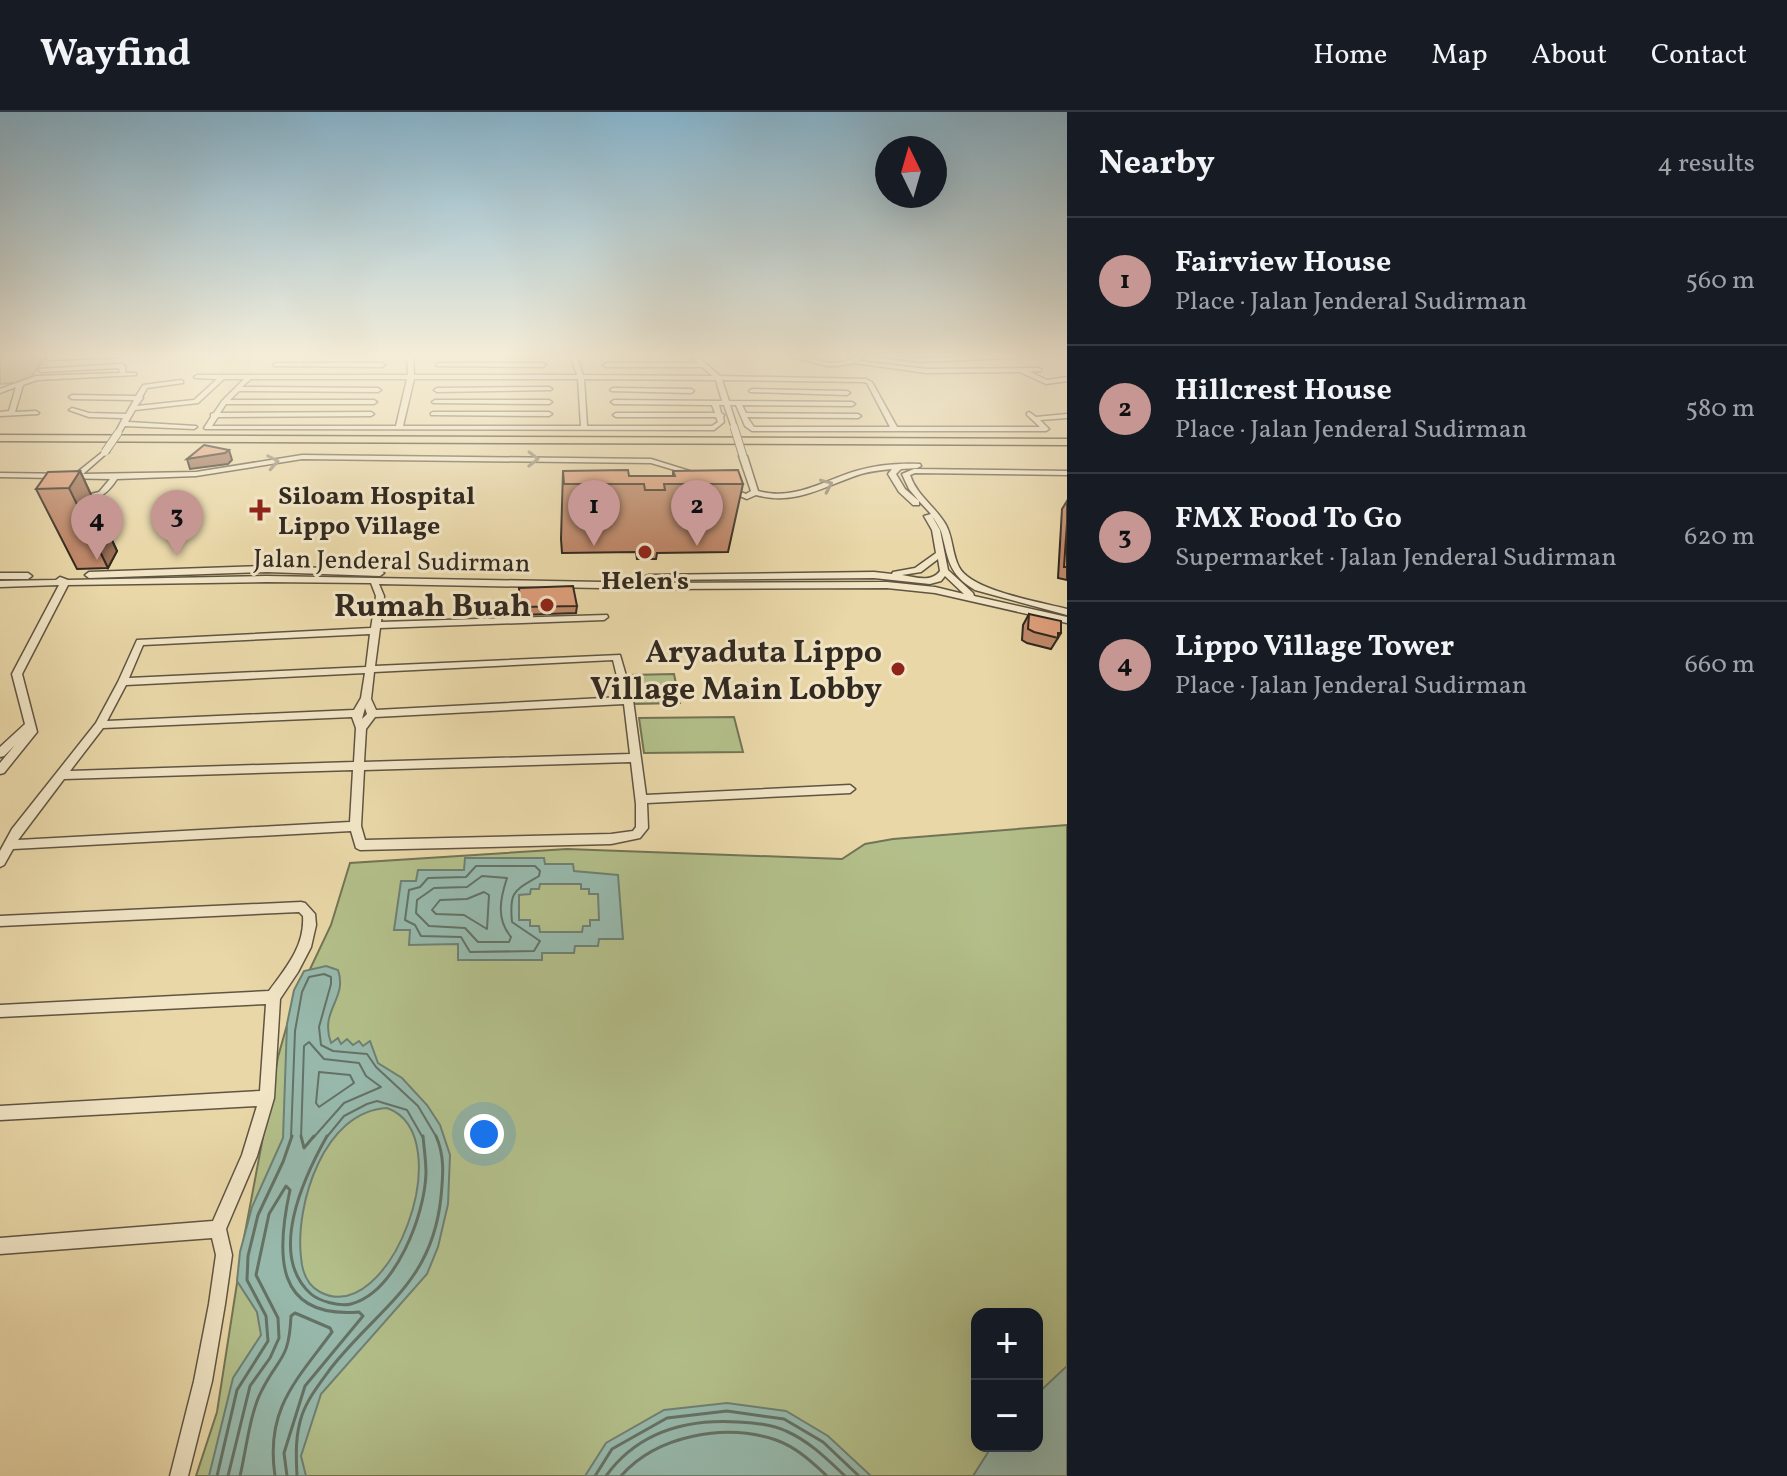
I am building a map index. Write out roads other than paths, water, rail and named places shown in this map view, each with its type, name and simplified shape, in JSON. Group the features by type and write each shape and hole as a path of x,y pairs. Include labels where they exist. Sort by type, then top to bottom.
{"highway":[{"path":"0,438 1067,442"},
{"path":"0,445 1067,449"}],"street":[{"path":"78,475 105,452 127,419"},
{"path":"211,419 207,428 286,429 716,427 721,419"},
{"path":"286,429 289,419"},
{"path":"367,429 370,419"},
{"path":"399,429 401,419"},
{"path":"431,429 432,419"},
{"path":"549,419 549,429"},
{"path":"583,419 584,428"},
{"path":"617,419 618,429"},
{"path":"731,419 753,494"},
{"path":"745,419 752,429 1046,429 1035,419"},
{"path":"859,419 864,430"},
{"path":"889,419 895,430"},
{"path":"123,424 194,427"},
{"path":"0,474 174,475 214,472 302,457 651,461 690,470 738,495 765,496 806,493 863,471 898,467 1067,470"},
{"path":"898,467 892,474 896,482 932,522 944,571 955,584 980,600"},
{"path":"1067,470 906,474 911,489 930,507 944,527 959,575 978,588 1067,612"},
{"path":"65,498 93,499 104,494 116,476"},
{"path":"874,575 918,570 941,553"},
{"path":"238,570 242,574 293,574 310,580"},
{"name":"Jalan Jenderal Sudirman","path":"0,576 238,570 638,578 874,575 934,586 1067,620"},
{"path":"934,586 944,571"},
{"path":"0,770 32,732 17,674 65,582 42,576"},
{"name":"Jalan Jenderal Sudirman","path":"0,584 310,580 654,586 934,586"},
{"path":"374,581 380,596"},
{"path":"361,728 357,723 357,713 366,699 380,596 398,581"},
{"path":"0,862 59,775 100,725 123,682 136,646 144,641 604,617"},
{"path":"123,682 617,657 628,700 642,799 642,828 636,835 611,839 364,846 358,843 355,826 361,728 372,714 628,700"},
{"path":"366,699 372,714"},
{"path":"100,725 357,713"},
{"path":"0,753 30,725"},
{"path":"59,775 634,758"},
{"path":"642,799 850,789"},
{"path":"9,845 355,826"},
{"path":"0,921 301,907 309,914 308,936 296,962 273,997 267,1098 249,1156 218,1229 224,1255 217,1304 203,1381 179,1476"},
{"path":"0,1011 273,997"},
{"path":"0,1113 267,1098"},
{"path":"0,1246 218,1229"}],"water":[{"path":"465,858 544,858 545,864 573,864 574,871 618,875 623,939 599,939 598,946 575,946 574,953 542,953 542,960 458,960 458,944 409,945 410,930 394,930 401,881 416,881 418,870 464,870","holes":["540,884 581,884 581,889 589,889 589,894 598,894 599,920 590,920 590,926 583,926 582,932 540,932 539,926 530,926 530,920 519,920 519,895 530,894 531,889 539,889"]},
{"path":"326,966 338,970 339,989 328,1022 331,1043 338,1038 341,1044 347,1039 353,1045 359,1041 363,1046 370,1041 378,1063 402,1078 427,1105 440,1125 450,1155 448,1204 438,1247 427,1274 321,1394 301,1456 306,1476 209,1476 233,1378 261,1335 257,1312 237,1281 240,1252 252,1207 283,1138 287,1024 294,990 304,971","holes":["387,1108 409,1125 418,1153 417,1188 408,1224 392,1257 371,1283 346,1296 320,1292 304,1273 300,1236 309,1187 318,1164 346,1125 365,1113"]},
{"path":"1067,1366 1067,1476 973,1476 988,1452 1043,1452 1043,1388"},
{"path":"727,1403 786,1411 828,1436 871,1476 585,1476 606,1443 664,1410"}],"place":[{"name":"Siloam Hospital Lippo Village","path":"260,510"},
{"name":"Fairview House","path":"594,546"},
{"name":"Hillcrest House","path":"697,546"},
{"name":"Helen's","path":"645,552"},
{"name":"FMX Food To Go","path":"177,556"},
{"name":"Lippo Village Tower","path":"97,560"},
{"name":"Rumah Buah","path":"547,605"},
{"name":"Aryaduta Lippo Village Main Lobby","path":"898,669"}]}
